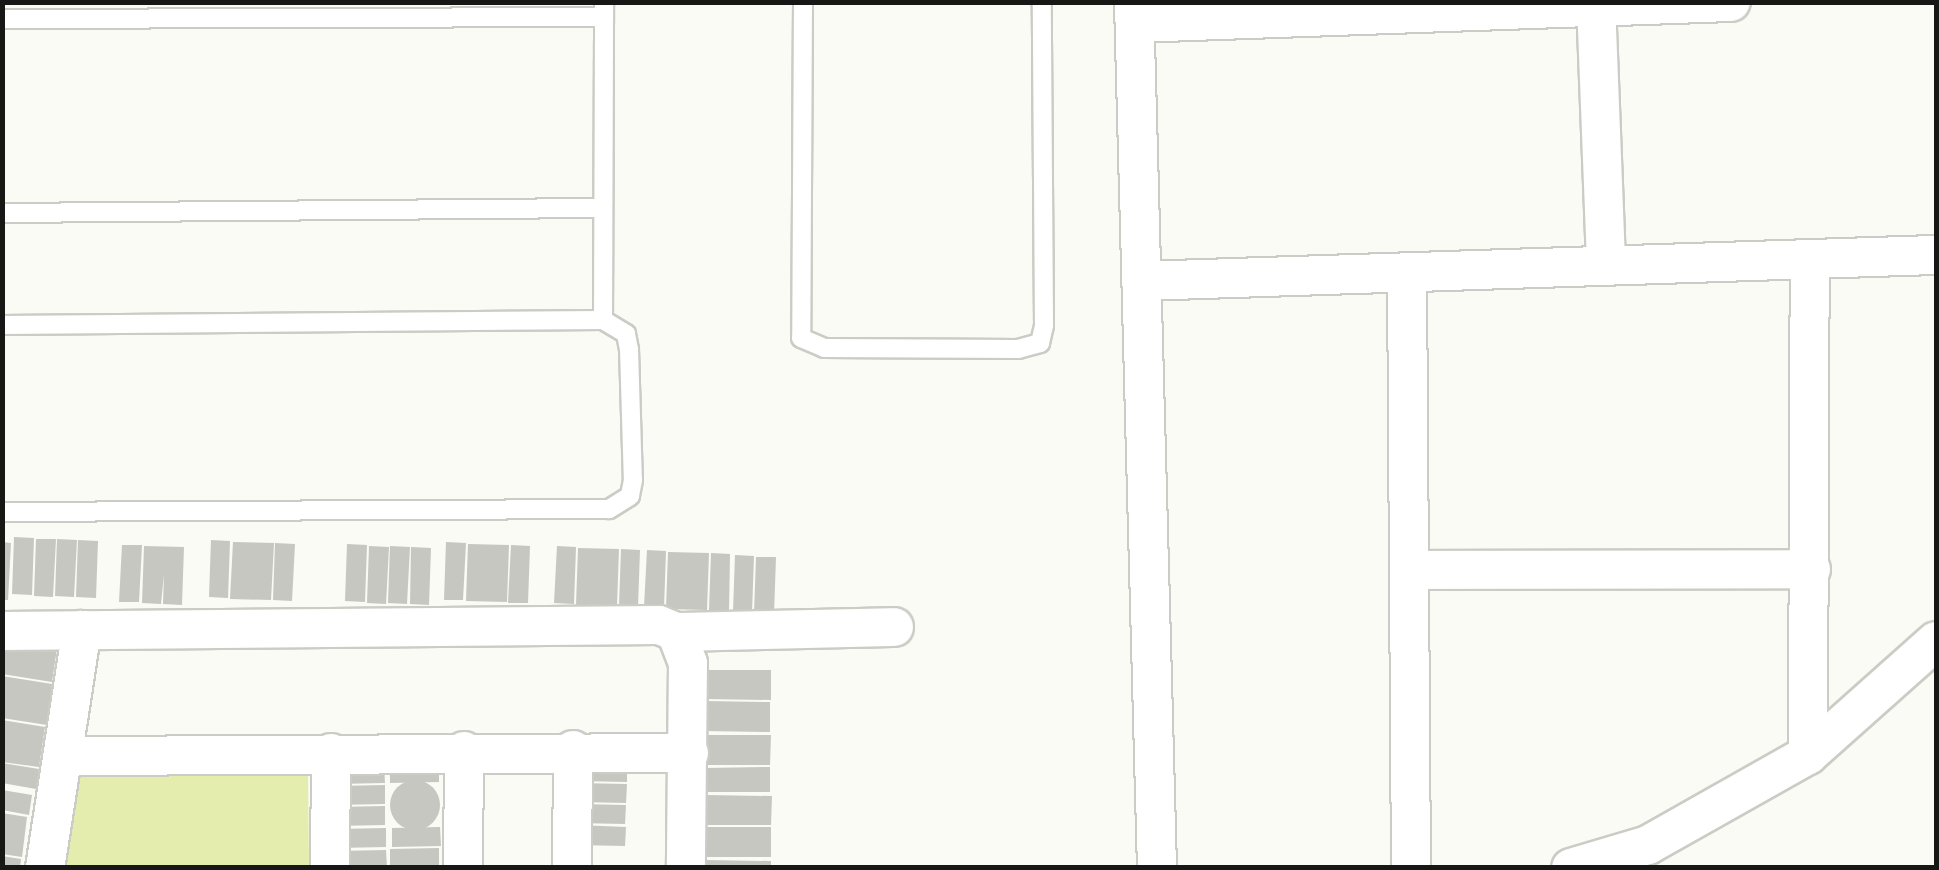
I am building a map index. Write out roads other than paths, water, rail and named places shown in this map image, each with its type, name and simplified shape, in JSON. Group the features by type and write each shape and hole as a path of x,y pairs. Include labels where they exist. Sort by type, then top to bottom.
{"street":[{"path":"1156,868 1135,13 1731,2"},
{"path":"1596,5 1606,266"},
{"path":"1142,280 1936,255"},
{"path":"1808,755 1810,259"},
{"path":"1407,272 1411,868"},
{"path":"1409,570 1811,569"},
{"path":"2,631 658,625 676,632 894,627"},
{"path":"45,868 82,630"},
{"path":"676,632 688,663 686,868"},
{"path":"1571,868 1648,845 1808,755 1936,641"},
{"path":"572,750 572,868"},
{"path":"464,751 464,868"},
{"path":"330,868 331,752"},
{"path":"62,756 689,752"}],"lane":[{"path":"804,2 802,338 824,348 1018,350 1040,343 1044,325 1042,2"},
{"path":"2,18 604,10 603,320"},
{"path":"2,213 603,208"},
{"path":"2,325 603,320 626,334 633,480 621,506 2,512"}]}
